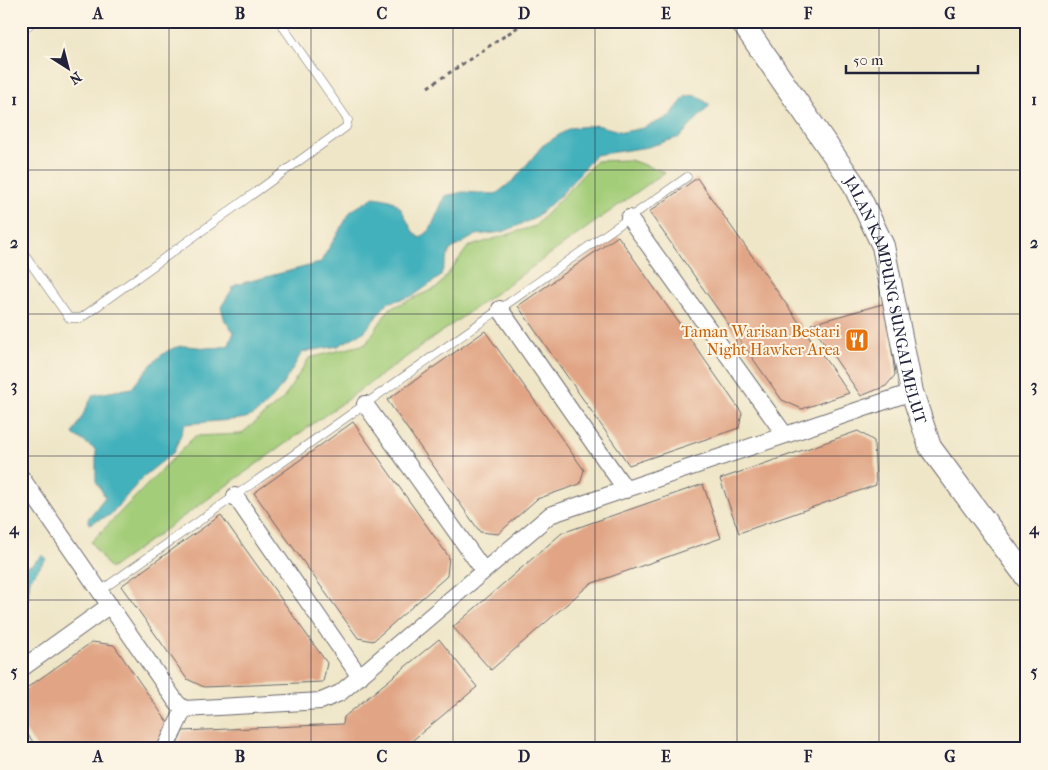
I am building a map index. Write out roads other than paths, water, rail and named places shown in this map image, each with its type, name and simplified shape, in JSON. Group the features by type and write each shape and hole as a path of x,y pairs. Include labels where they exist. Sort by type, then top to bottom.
{"main road":[{"name":"JALAN KAMPUNG SUNGAI MELUT","path":"741,21 853,182 883,246 912,392 930,447 1027,578"}],"street":[{"path":"629,218 785,435"},
{"path":"500,309 626,490"},
{"path":"21,477 177,703 184,709 321,701 340,693 360,677 550,515 912,392"},
{"path":"365,404 484,572"},
{"path":"234,496 360,677"},
{"path":"21,669 105,598"},
{"path":"165,749 184,709"}],"lane":[{"path":"21,31 34,21"},
{"path":"21,250 69,318 81,318 346,127 348,120 279,21"},
{"path":"105,598 234,496 687,177"}],"water":[{"path":"696,95 710,105 680,137 648,147 595,155 559,197 533,219 503,232 476,235 450,250 440,277 413,296 387,303 365,331 338,346 302,352 277,393 259,411 240,419 185,424 174,452 144,476 110,515 89,524 88,519 105,497 96,481 96,450 73,434 93,395 132,388 155,361 170,350 178,347 213,348 229,345 234,332 225,321 221,307 235,285 320,263 351,211 374,197 394,202 402,210 412,230 420,238 430,230 445,196 463,192 496,194 515,179 542,146 570,128 597,125 623,132 643,128 669,117 686,96"},
{"path":"43,555 46,559 30,579 27,602 21,608 21,569 31,565"}],"place":[{"name":"Taman Warisan Bestari Night Hawker Area","path":"857,340"}]}
